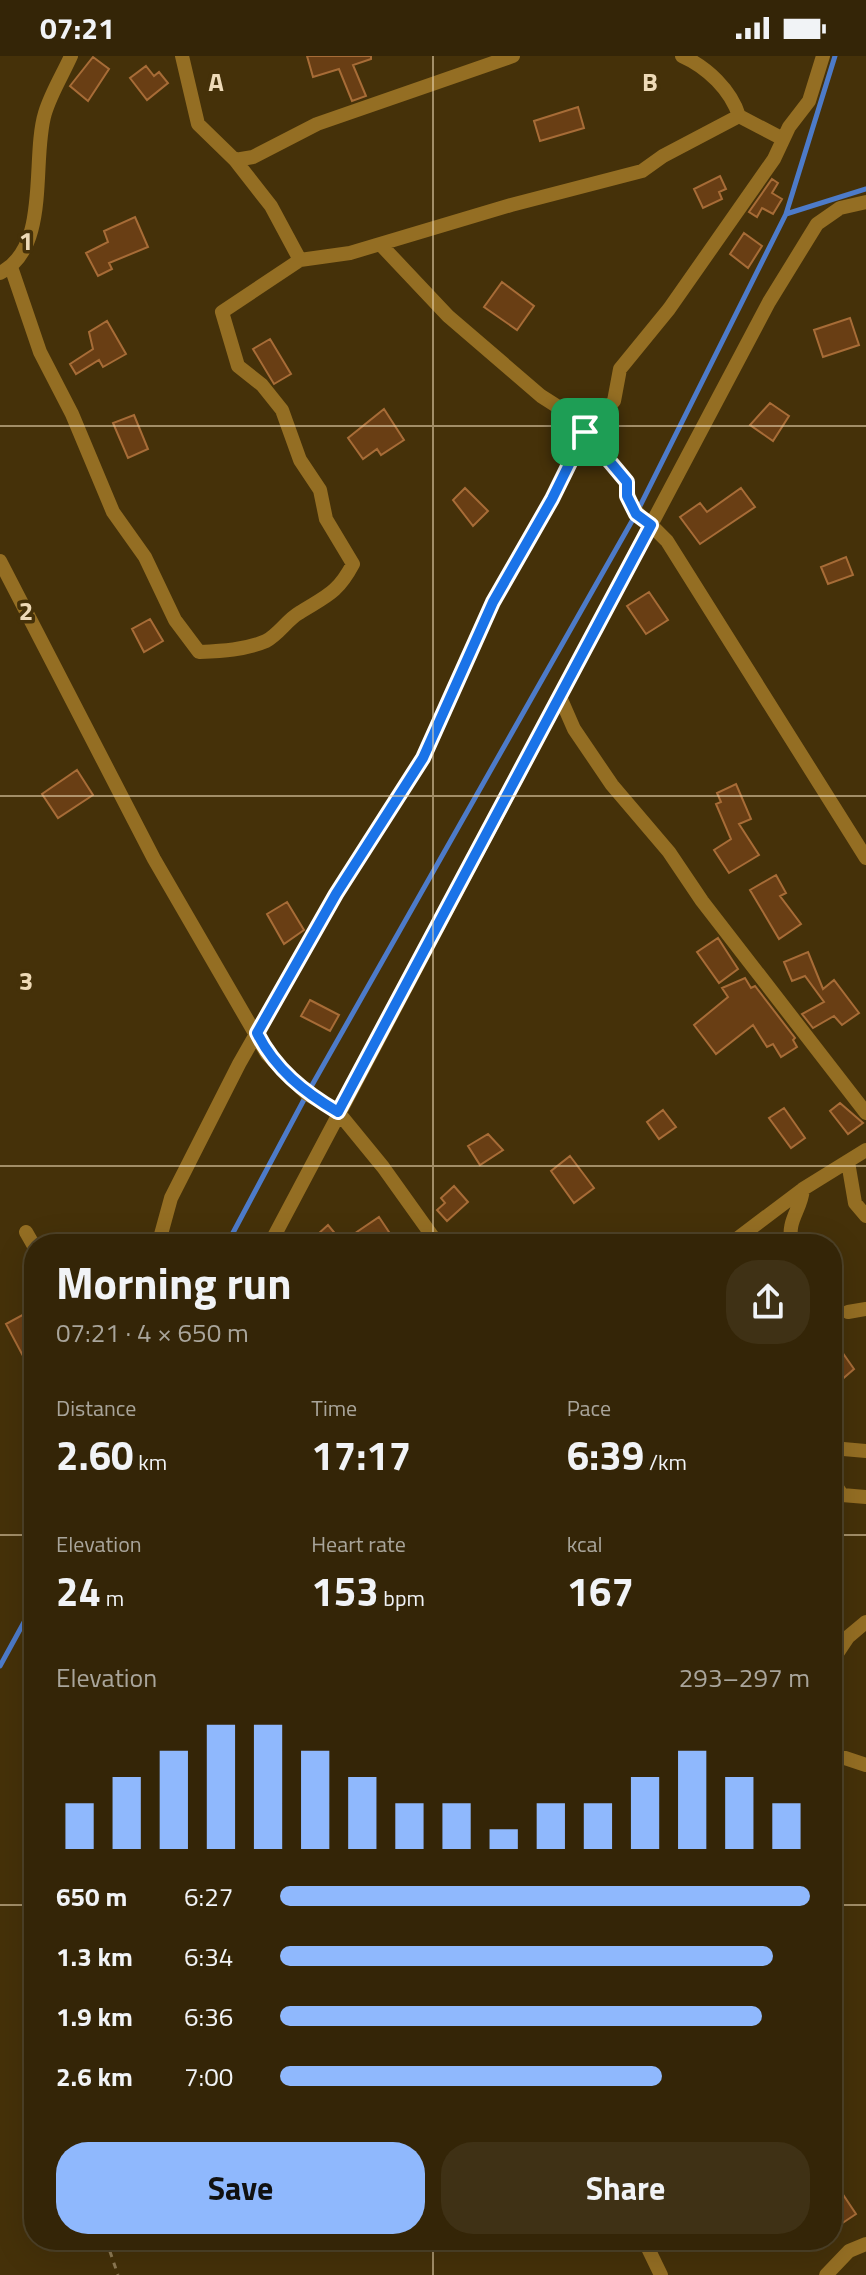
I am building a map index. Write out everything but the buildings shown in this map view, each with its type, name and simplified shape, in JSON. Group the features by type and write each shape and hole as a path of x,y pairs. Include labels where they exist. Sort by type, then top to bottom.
{"street":[{"path":"71,56 45,114 30,233 20,260 6,270 113,512 145,557 175,620 199,652 230,650 267,640 299,612 314,607 340,587 353,564 326,519 320,490 300,460 282,410 262,385 238,366 222,312 300,260 381,245 511,205 642,171 663,156 739,116"},
{"path":"182,56 198,124 235,160 271,206 300,260"},
{"path":"235,160 253,157 317,124 513,56"},
{"path":"682,56 697,63 719,84 734,103 739,116 783,139"},
{"path":"161,1234 171,1198 257,1033 336,894 423,758 493,602 552,499 586,429 614,401 620,369 669,309 774,159 783,139 809,101 823,56"},
{"path":"275,1234 769,302 817,224 840,208 866,202"},
{"path":"381,245 448,316 541,396 586,429 627,482 627,496 636,514 651,525 675,553 866,858"},
{"path":"0,561 154,859 267,1054 307,1094 338,1112 383,1167 431,1234"},
{"path":"560,697 574,729 612,785 669,852 702,901 866,1113"},
{"path":"743,1234 803,1189 866,1150"},
{"path":"848,1162 855,1203 866,1216"},
{"path":"790,1234 791,1216 802,1202 803,1189"},
{"path":"848,1312 866,1309"},
{"path":"842,1449 866,1451"},
{"path":"842,1495 866,1497"},
{"path":"842,1646 866,1622"},
{"path":"842,1757 866,1766"},
{"path":"826,2275 849,2251 866,2244"},
{"path":"649,2250 661,2275"}],"path":[{"path":"109,2250 118,2275"}],"waterway":[{"path":"786,214 835,56"},
{"path":"232,1234 307,1094 636,514 786,214 866,189"},
{"path":"0,1666 24,1622"}],"route":[{"path":"585,432 627,482 627,496 636,514 651,525 338,1112 307,1094 267,1054 257,1033 336,894 423,758 493,602 552,499 585,432"}]}
